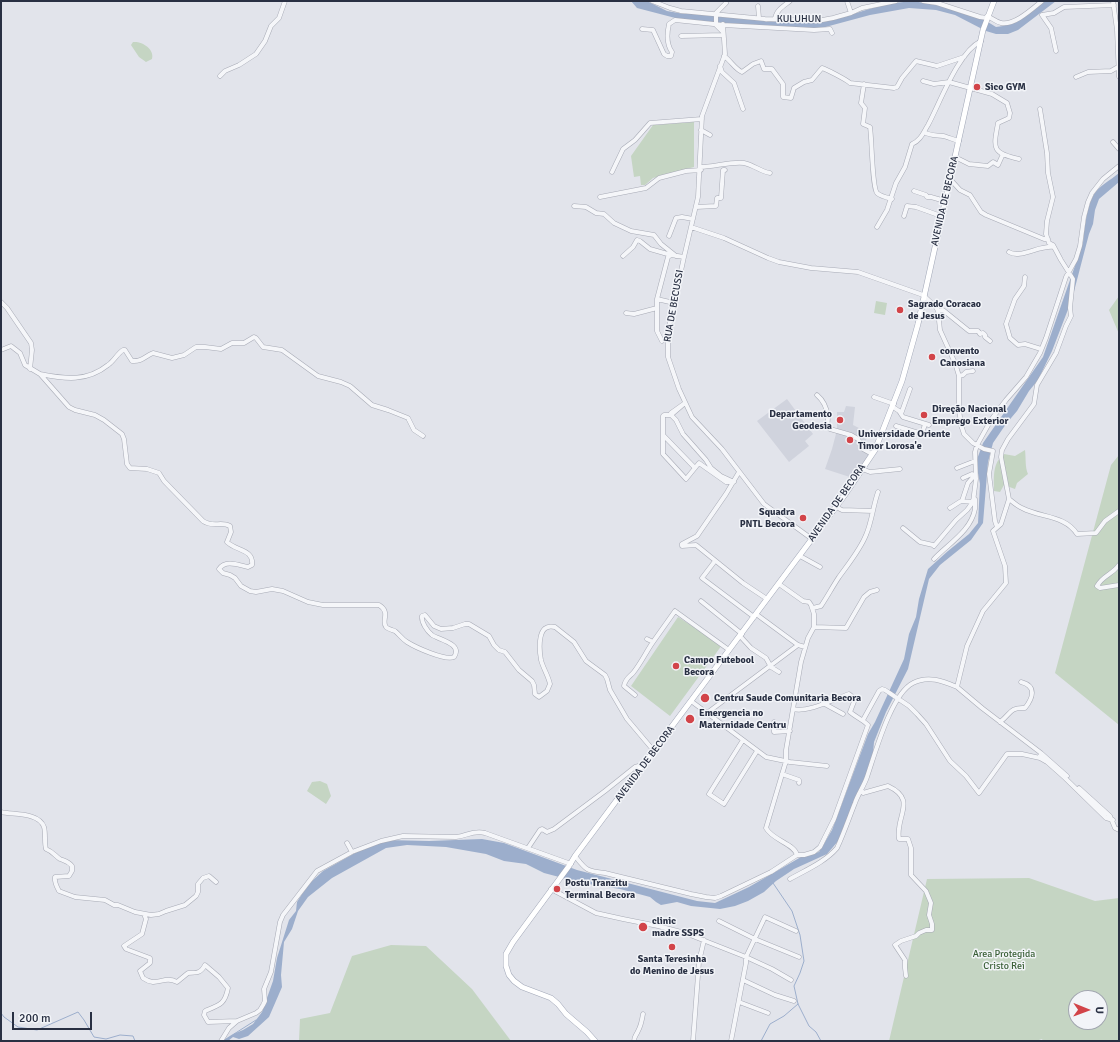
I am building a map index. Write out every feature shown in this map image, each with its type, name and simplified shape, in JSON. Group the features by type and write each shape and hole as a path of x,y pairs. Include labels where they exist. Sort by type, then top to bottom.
{"main road":[{"path":"987,18 994,1"},
{"name":"AVENIDA DE BECORA","path":"595,1041 551,998 516,983 512,979 507,969 505,956 508,948 615,804 642,765 800,556 872,454 893,405 918,324 923,295 959,141 980,41 987,18"}],"street":[{"path":"220,76 225,71 239,65 256,54 265,41 271,26 279,18 285,1"},
{"name":"KULUHUN","path":"652,1 681,11 759,18 817,20 896,1"},
{"path":"775,19 780,8 790,1"},
{"path":"847,1 851,13"},
{"path":"923,1 937,2 1002,23 1010,22 1027,14 1042,1"},
{"path":"723,33 716,24 716,14 726,2"},
{"path":"723,15 726,2"},
{"path":"1056,51 1051,28 1042,14 1054,13 1064,7 1113,3 1118,43 1119,77"},
{"path":"758,6 759,18"},
{"path":"642,29 653,30 664,54 667,56 672,55 672,52 667,44 670,24 675,20 723,25 814,30 828,29 832,33"},
{"name":"RUA DE BECUSSI","path":"723,25 724,56 702,119 701,168 698,197 667,338 668,357 670,367 692,417 716,442 764,504 812,539"},
{"path":"681,36 723,33"},
{"path":"878,227 892,199 896,183 906,167 912,144 919,141 964,56 975,44 980,41"},
{"path":"724,56 742,72 760,61 764,69 772,70 783,84 784,97 791,98 794,89 804,82 812,80 823,68 850,83 896,88 916,61 937,66 964,56"},
{"path":"720,66 722,72 734,83 743,109"},
{"path":"1076,77 1088,72 1111,71 1118,67"},
{"path":"923,81 934,84 949,82 992,94 1008,103 1010,113 1009,118 998,123 995,146 998,151 1003,154 1020,158"},
{"path":"864,84 861,103 865,108 863,124 870,127 876,190 879,194 892,199"},
{"path":"957,687 967,646 983,611 1006,583 1005,566 993,531 1001,524 1009,499 1001,457 1002,450 1008,439 1034,404 1037,385 1056,353 1071,316 1070,308 1073,279 1053,244 1050,243 1046,234 1047,222 1053,197 1048,173 1047,153 1040,109"},
{"path":"612,172 623,149 635,140 650,123 702,119"},
{"path":"701,130 710,135"},
{"path":"924,132 959,141"},
{"path":"1114,142 1119,150"},
{"path":"955,157 969,164 988,166 993,162 998,165 1003,154"},
{"path":"600,197 646,188 659,178 701,168 742,163 770,173"},
{"path":"934,559 960,536 971,519 975,508 974,502 978,484 975,461 977,445 991,420 1026,377 1041,349 1063,286 1080,246 1084,217 1092,193 1103,178 1119,166"},
{"path":"696,207 716,206 717,198 721,198 723,170 726,170"},
{"path":"950,179 960,190 970,195 981,212 1017,229 1044,239 1048,239"},
{"path":"914,191 926,195 927,197 945,201"},
{"path":"574,206 586,207 596,213 604,214 614,223 634,232 654,236 673,255"},
{"path":"904,216 907,206 916,207 941,216"},
{"path":"669,236 676,218 682,217 693,219"},
{"path":"691,227 724,238 779,262 811,268 858,272 923,295 936,307 938,311 940,330 955,363 959,376 959,403 961,425 964,434 969,441 993,451 990,468 990,485 995,521 998,527"},
{"path":"623,256 637,240 650,250 684,257"},
{"path":"1009,252 1020,255 1046,246 1054,247"},
{"path":"662,341 658,334 657,299 667,258 668,256 673,255"},
{"path":"1025,277 1024,286 1015,299 1006,327 1010,338 1018,345 1025,344 1041,349"},
{"path":"657,299 674,303"},
{"path":"1,302 7,308 31,343 32,350 30,369"},
{"path":"626,313 634,314 657,308"},
{"path":"938,311 943,310 969,331 978,331 980,334 985,334 985,337 990,341"},
{"path":"1,350 11,346 14,347 20,353 24,364 40,374 62,379 82,378 101,371 123,350 125,350 132,361 144,359 153,353 172,358 184,355 196,347 219,349 232,343 244,343 254,336 263,347 282,350 318,376 346,384 358,392 372,405 406,418 416,431 423,436"},
{"path":"959,376 966,372 973,371"},
{"path":"40,374 69,407 95,415 122,434 127,464 130,468 147,469 159,473 167,484 203,520 212,525 224,524 230,526 232,532 227,542 249,554 252,560 252,565 248,567 238,564 225,564 221,566 220,570 223,573 235,578 244,589 256,592 267,589 283,591 308,602 323,605 382,606 386,614 385,623 387,628 408,642 446,658 454,656 456,652 455,648 449,643 432,635 423,622 421,618 422,616 425,616 434,626 440,629 453,628 469,624 489,636 499,650 506,652 510,656 518,670 532,681 535,694 539,697 547,691 550,684 541,660 541,634 542,630 545,628 551,626 555,627 574,642 586,661 605,675 610,690 627,719 654,751"},
{"path":"902,414 910,389"},
{"path":"817,395 822,399 826,410 828,427 858,439 863,449 872,454"},
{"path":"874,397 893,405 903,417 927,425 922,434 896,426"},
{"path":"670,415 676,420 683,434 706,460 711,468 721,476 734,482 726,482 699,463 686,479 663,454 663,416 670,415"},
{"path":"663,435 695,468"},
{"path":"956,468 975,461"},
{"path":"862,469 870,472 900,469"},
{"path":"740,472 697,536 682,544 682,546 696,545 743,583 767,599"},
{"path":"962,501 968,483 974,476 972,474 963,478"},
{"path":"813,608 822,606 838,578 859,549 871,522 873,506 878,492"},
{"path":"1009,499 1021,508 1061,520 1073,527 1078,534 1096,533 1105,521 1119,511"},
{"path":"950,508 962,501 974,502"},
{"path":"903,528 920,542 934,546 956,520 974,502"},
{"path":"836,507 842,510 873,511"},
{"path":"800,556 820,567"},
{"path":"715,561 702,578 798,645 805,647"},
{"path":"1119,565 1115,570 1100,580 1097,586 1100,588 1119,585"},
{"path":"779,584 803,601 809,602 813,608 814,627 808,638 801,662 786,750 786,761 766,828 778,839 794,849 797,855"},
{"path":"814,627 846,628 864,597 870,592 877,590"},
{"path":"701,602 741,635 751,648 766,658 770,666 779,672"},
{"path":"635,695 624,686 624,684 675,611 730,650"},
{"path":"647,639 653,642"},
{"path":"707,713 798,645"},
{"path":"790,879 814,866 832,854 837,848 866,779 896,697 912,683 920,680 935,679 957,687 1040,756 1106,818 1113,820 1115,828 1119,830"},
{"path":"1000,722 1014,708 1025,708 1032,696 1032,689 1030,685 1021,682"},
{"path":"863,720 877,694 882,689 885,690 909,706 926,724 950,762 966,776 979,793 1007,754 1040,756"},
{"path":"575,856 585,868 591,871 715,898 771,872 797,855 804,855 814,852 820,847 834,819 868,725 850,712 855,699 849,694 811,708 798,710 793,709"},
{"path":"691,701 766,757 826,766"},
{"path":"823,703 843,714"},
{"path":"774,722 774,732 790,731"},
{"path":"743,740 709,794 724,804 757,751"},
{"path":"528,848 540,830 542,829 547,832 554,829 605,791 635,766 642,765"},
{"path":"782,774 799,780 799,782"},
{"path":"861,790 863,793 888,786 898,790 902,796 904,813 899,826 899,839 908,839 910,848 911,875 926,891 931,903 929,915 932,930 926,930 895,945 905,960 906,976"},
{"path":"1,812 35,817 41,821 44,828 46,849 55,853 58,858 67,861 72,866 72,871 69,876 55,877 59,891 75,897 105,900 114,905 152,915 160,914 184,905 196,896 198,892 198,884 203,878 208,876 216,882"},
{"path":"221,1041 228,1028 238,1020 256,1013 260,1010 265,1001 264,990 272,972 278,930 283,915 317,871 352,852 374,843 403,836 462,836 477,831 528,848 570,865"},
{"path":"347,843 352,852"},
{"path":"553,887 596,913 623,920 658,926 704,940 746,957 792,980"},
{"path":"144,914 146,919 142,934 124,946 126,949 150,958 150,963 140,971 143,978 155,982 171,979 177,982 188,973 198,973 202,971 205,965 219,977 228,988 226,997 222,1003 206,1011 204,1016 208,1022 238,1020"},
{"path":"731,1041 746,957 765,917 796,931"},
{"path":"719,921 755,939 800,957"},
{"path":"693,1041 699,962 704,940"},
{"path":"743,980 775,995 794,1001"},
{"path":"739,1002 768,1013"},
{"path":"634,1041 634,1037 639,1030 643,1014"}],"shaded area":[{"path":"787,399 813,434 805,441 809,446 789,462 757,421"},
{"name":"Universidade Oriente Timor Lorosa'e","path":"846,406 855,407 853,425 871,434 869,438 867,438 863,449 872,454 856,479 825,469 837,430 837,412 844,412"}],"green space":[{"path":"133,42 147,46 152,52 152,59 146,62 139,57 131,45"},
{"path":"694,122 694,167 653,178 645,185 641,185 640,176 634,177 631,156 653,125"},
{"path":"1119,296 1119,334 1109,310"},
{"path":"876,301 887,303 885,315 874,313"},
{"path":"1025,450 1028,474 1017,483 1015,489 1004,485 1000,492 994,491 994,471 1000,458 1004,454 1015,456"},
{"path":"1119,455 1119,725 1055,673 1111,465"},
{"name":"Campo Futebool Becora","path":"678,617 722,645 670,716 631,686"},
{"path":"320,781 327,784 331,796 326,804 307,791 312,782"},
{"name":"Area Protegida Cristo Rei","path":"1029,878 1095,901 1119,898 1119,1041 1043,1041 1042,1039 1036,1041 889,1041 927,879"},
{"path":"391,945 426,946 472,989 511,1041 299,1041 300,1019 330,1013 352,956"}],"water":[{"path":"631,1 647,1 667,11 684,14 703,14 761,19 766,22 816,23 837,19 879,6 913,1 941,6 983,19 996,27 1003,26 1026,16 1045,1 1056,1 1018,30 1008,34 996,34 986,31 955,15 936,10 909,8 870,15 818,29 683,20 637,8"},
{"path":"1119,173 1119,182 1099,199 1072,299 1052,351 1038,380 993,443 988,462 983,523 971,540 940,565 929,579 908,669 886,712 874,742 873,754 868,770 839,840 827,854 794,869 776,881 764,892 748,901 735,906 720,909 691,906 677,902 661,905 650,897 620,889 582,883 544,873 526,864 504,861 486,854 446,847 407,845 386,848 332,878 308,897 298,911 292,929 284,942 281,975 282,987 269,1017 248,1036 239,1039 233,1037 228,1041 222,1041 253,1024 262,1012 273,981 277,958 289,920 296,911 297,902 311,882 323,871 355,853 386,840 429,841 482,839 504,843 577,870 697,901 715,903 749,887 801,857 819,852 832,830 868,734 904,659 909,634 916,617 919,599 928,569 969,534 978,523 980,484 976,462 983,443 1043,357 1083,243 1086,219 1093,196 1098,189"}],"waterway":[{"path":"773,883 792,911 800,935 804,961 794,986 798,1004 809,1026 816,1032 821,1041"},
{"path":"761,1041 770,1024 784,1016 798,1004"},
{"path":"1,1013 18,1027 37,1030 78,1012 94,1037 106,1039 120,1035 133,1036 135,1041"},
{"path":"234,1034 256,1020"}],"place":[{"name":"Sico GYM","path":"977,87"},
{"name":"Sagrado Coracao de Jesus","path":"900,310"},
{"name":"convento Canosiana","path":"932,357"},
{"name":"Direção Nacional Emprego Exterior","path":"924,415"},
{"name":"Departamento Geodesia","path":"840,420"},
{"name":"Universidade Oriente Timor Lorosa'e","path":"850,440"},
{"name":"Squadra PNTL Becora","path":"803,518"},
{"name":"Campo Futebool Becora","path":"676,666"},
{"name":"Centru Saude Comunitaria Becora","path":"705,698"},
{"name":"Emergencia no Maternidade Centru","path":"690,719"},
{"name":"Postu Tranzitu Terminal Becora","path":"557,889"},
{"name":"clinic madre SSPS","path":"643,927"},
{"name":"Santa Teresinha do Menino de Jesus","path":"672,947"}]}
